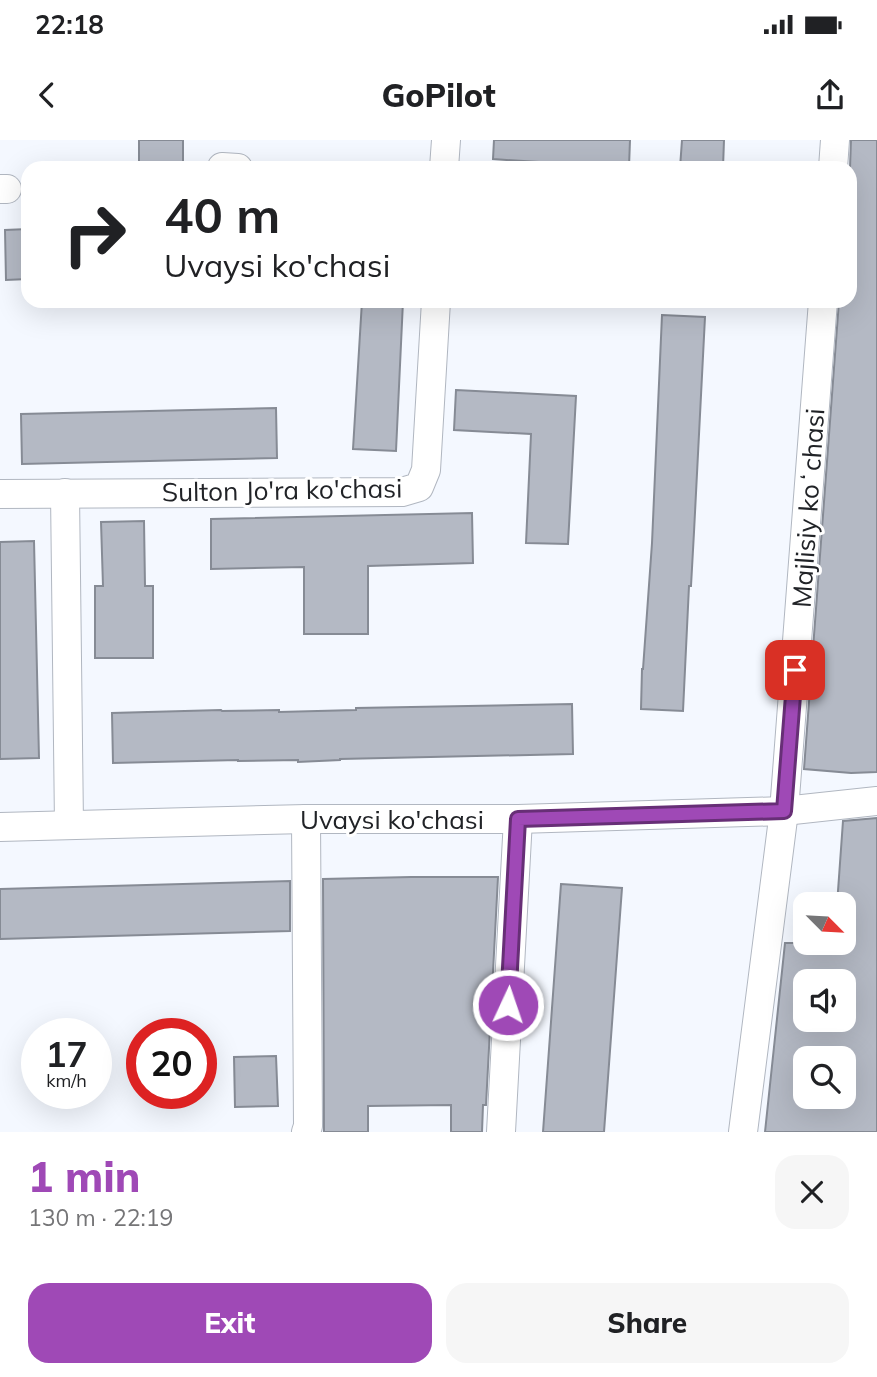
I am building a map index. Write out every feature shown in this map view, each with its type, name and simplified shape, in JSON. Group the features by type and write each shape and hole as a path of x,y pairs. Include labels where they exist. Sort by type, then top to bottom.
{"street":[{"path":"444,161 446,140"},
{"path":"834,161 835,140"},
{"name":"Sulton Jo'ra ko'chasi","path":"0,494 402,492 419,487 426,470 436,308"},
{"name":"Majlisiy koʻchasi","path":"743,1132 784,811 822,308"},
{"path":"65,493 69,825"},
{"name":"Uvaysi ko'chasi","path":"0,827 306,819 518,819 784,811 877,801"},
{"path":"306,819 306,1132"},
{"path":"501,1132 518,819"}],"building":[{"path":"139,140 183,140 183,161 139,161"},
{"path":"494,140 630,140 629,161 493,159"},
{"path":"682,140 724,140 723,161 680,161"},
{"path":"851,140 877,140 877,772 851,773 804,769 838,308 857,308 857,161 850,161"},
{"path":"21,229 21,279 6,280 5,230"},
{"path":"362,308 403,308 396,451 353,449"},
{"path":"662,315 705,317 683,711 641,709 652,543"},
{"path":"456,390 576,396 568,544 526,543 531,434 454,430"},
{"path":"276,408 277,458 22,464 21,414"},
{"path":"472,513 473,563 368,566 368,634 304,634 304,567 211,569 211,519"},
{"path":"144,521 145,586 153,586 153,658 95,658 95,586 103,586 101,522"},
{"path":"34,541 39,758 0,759 0,542"},
{"path":"572,704 573,754 298,762 238,760 113,763 112,713 221,710 279,712"},
{"path":"877,818 877,1132 765,1132 785,943 793,943 793,956 856,956 856,892 838,892 843,821"},
{"path":"498,877 486,1105 483,1105 482,1132 451,1132 451,1105 368,1106 368,1132 324,1132 323,879"},
{"path":"290,881 290,931 0,939 0,889"},
{"path":"561,884 622,888 604,1132 543,1132"},
{"path":"276,1056 278,1106 235,1107 234,1057"}],"route":[{"path":"508,1005 518,819 784,811 795,670"}]}
